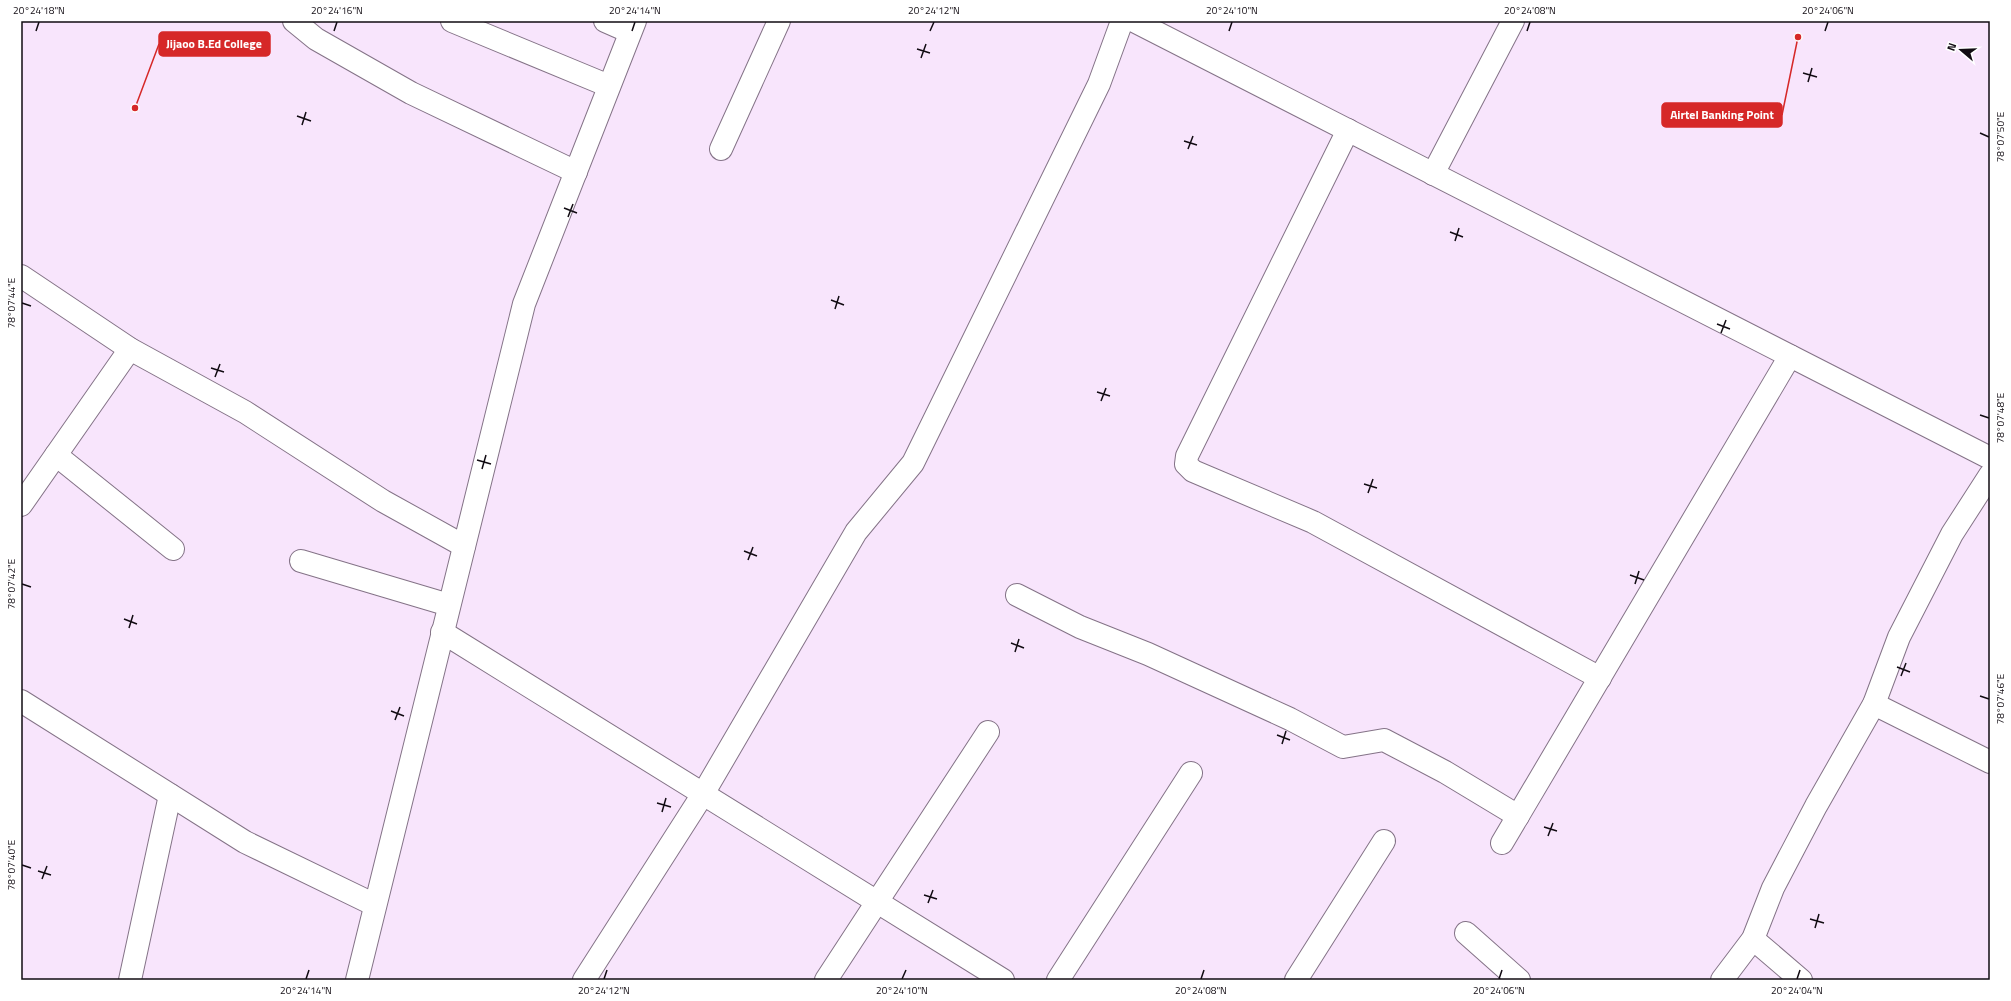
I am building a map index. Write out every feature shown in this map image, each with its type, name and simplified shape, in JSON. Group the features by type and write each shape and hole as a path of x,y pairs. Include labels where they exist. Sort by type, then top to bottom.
{"street":[{"path":"294,21 316,39 411,93 576,172"},
{"path":"452,21 609,86"},
{"path":"357,980 524,304 632,26 605,21"},
{"path":"721,149 779,21"},
{"path":"584,980 703,794 856,532 913,463 1099,84 1122,21"},
{"path":"1134,21 1990,458"},
{"path":"1433,174 1513,21"},
{"path":"1348,130 1188,456 1186,464 1193,471 1313,522 1600,678"},
{"path":"21,276 130,350 245,412 383,501 464,546"},
{"path":"21,505 130,350"},
{"path":"1502,843 1790,356"},
{"path":"56,455 173,549"},
{"path":"1722,980 1753,939 1773,888 1816,806 1874,704 1899,637 1952,534 1990,475"},
{"path":"302,562 449,605"},
{"path":"1017,595 1080,627 1148,654 1290,719 1343,747 1384,740 1445,772 1518,816"},
{"path":"442,632 1003,980"},
{"path":"21,701 245,842 375,905"},
{"path":"1874,704 1990,762"},
{"path":"826,980 988,732"},
{"path":"1058,980 1191,772"},
{"path":"130,980 170,795"},
{"path":"1296,980 1384,841"},
{"path":"1466,933 1519,980"},
{"path":"1753,939 1801,980"}],"place":[{"name":"Airtel Banking Point","path":"1798,37"},
{"name":"Jijaoo B.Ed College","path":"135,108"}]}
